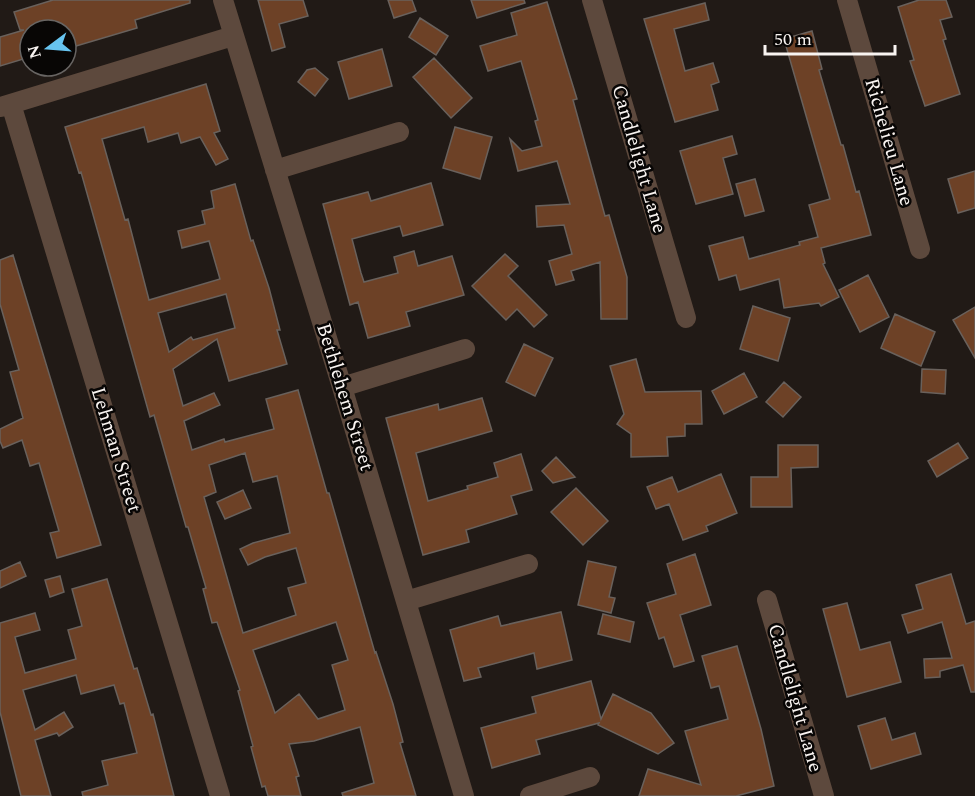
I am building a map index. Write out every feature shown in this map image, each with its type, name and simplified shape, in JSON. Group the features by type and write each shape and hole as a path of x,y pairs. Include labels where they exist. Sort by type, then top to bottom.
{"street":[{"name":"Bethlehem Street","path":"222,0 342,387 464,796"},
{"name":"Candlelight Lane","path":"592,0 686,318"},
{"name":"Richelieu Lane","path":"847,0 920,249"},
{"path":"6,106 234,36"},
{"name":"Lehman Street","path":"6,106 220,796"},
{"path":"275,170 399,132"},
{"path":"342,387 465,349"},
{"path":"406,601 528,564"},
{"name":"Candlelight Lane","path":"767,600 824,796"},
{"path":"530,796 590,777"}],"building":[{"path":"53,0 190,0 190,3 135,20 137,28 78,45 78,18 18,18 18,24 14,12"},
{"path":"258,0 303,0 308,16 279,24 285,47 272,51"},
{"path":"388,0 412,0 416,11 394,18"},
{"path":"471,0 524,0 525,3 477,18"},
{"path":"919,0 946,0 952,17 940,20 946,39 943,40 960,94 925,106 910,61 914,60 898,7"},
{"path":"547,2 577,99 573,100 605,216 609,215 627,277 627,319 601,319 600,262 571,271 574,280 556,285 549,261 572,254 564,225 537,227 536,206 570,204 558,164 557,161 518,171 510,139 522,151 542,146 535,121 538,120 521,61 488,71 480,46 517,35 511,13"},
{"path":"705,3 709,20 674,29 685,71 713,63 719,82 711,85 718,110 675,122 644,19"},
{"path":"420,18 448,36 436,55 409,37"},
{"path":"812,31 822,69 819,70 871,235 821,248 825,263 823,264 839,297 821,306 819,303 784,308 779,279 740,290 736,275 719,280 709,246 743,237 749,259 800,245 799,242 818,237 809,205 830,199 784,39"},
{"path":"18,32 18,61 0,66 0,37"},
{"path":"382,49 392,86 349,99 338,62"},
{"path":"434,58 472,98 451,118 413,77"},
{"path":"315,68 328,79 315,96 298,82 307,70"},
{"path":"206,84 220,131 214,133 228,159 216,165 200,137 181,143 178,133 148,142 144,127 102,139 125,220 128,219 149,300 220,279 209,241 182,248 178,231 205,224 202,211 214,208 211,191 235,184 251,241 253,240 269,288 280,330 277,330 287,364 229,381 217,339 173,369 183,406 214,393 220,405 184,421 192,450 224,439 225,442 274,429 266,399 298,390 375,653 393,704 403,742 400,743 416,796 343,796 342,793 374,783 360,727 314,741 289,744 299,776 296,777 301,796 268,796 265,786 262,787 238,691 240,690 217,622 212,623 203,589 206,588 188,527 186,527 154,415 150,417 81,172 79,173 65,127","holes":["226,294 235,328 193,340 191,337 169,352 158,313","245,453 253,482 277,476 290,533 240,549 248,565 265,557 296,548 306,583 288,588 296,615 243,633 204,497 216,492 209,465","336,622 348,660 332,665 345,710 318,719 299,694 275,713 253,650"]},
{"path":"455,127 492,137 480,179 443,168"},
{"path":"732,136 737,154 723,158 733,194 696,204 680,151"},
{"path":"975,171 975,208 958,213 948,179"},
{"path":"755,179 764,211 745,216 736,184"},
{"path":"431,183 443,225 403,236 400,226 352,239 361,273 364,282 398,273 394,257 414,251 418,266 452,256 464,295 406,312 410,326 368,338 358,302 350,305 323,204 368,192 371,201"},
{"path":"505,254 518,266 508,276 547,315 534,327 517,309 506,320 472,286"},
{"path":"13,255 101,545 57,558 50,533 59,531 39,463 30,466 22,440 3,448 0,441 0,429 23,418 10,372 19,370 0,304 0,260"},
{"path":"868,275 889,317 860,332 839,290"},
{"path":"753,306 790,318 778,361 740,349"},
{"path":"975,307 975,358 953,320"},
{"path":"895,314 935,332 921,366 881,348"},
{"path":"524,344 553,358 535,396 506,382"},
{"path":"636,359 645,392 701,391 702,424 685,424 685,436 667,437 668,456 631,457 631,434 617,424 624,414 610,366"},
{"path":"922,369 946,370 945,394 921,392"},
{"path":"744,373 757,397 724,414 712,391"},
{"path":"784,382 801,397 783,417 766,402"},
{"path":"482,398 492,431 416,453 428,501 498,477 494,463 521,454 532,490 511,496 517,514 466,530 469,542 423,555 386,418 438,404 439,410"},
{"path":"958,443 968,458 937,477 928,461"},
{"path":"778,445 818,445 818,467 791,468 792,507 751,507 751,477 778,477"},
{"path":"556,457 575,477 553,483 542,471"},
{"path":"721,474 737,513 706,526 708,531 683,540 669,504 656,509 647,487 672,477 678,492"},
{"path":"576,488 608,521 583,545 551,512"},
{"path":"243,490 251,508 225,519 217,502"},
{"path":"695,554 711,605 680,615 694,661 674,667 664,637 659,639 647,603 676,594 667,564"},
{"path":"588,561 616,567 609,597 615,598 611,613 578,605"},
{"path":"20,562 26,576 0,588 0,571"},
{"path":"951,574 966,624 975,621 975,692 971,692 963,665 940,671 940,677 925,678 924,659 952,658 942,622 908,633 902,615 923,609 916,585"},
{"path":"60,576 64,592 50,597 45,580"},
{"path":"107,579 134,669 137,668 151,715 153,714 174,796 83,796 82,792 108,785 102,761 137,753 124,703 120,704 114,685 81,694 76,675 23,690 35,730 64,712 73,727 59,736 57,733 35,740 51,796 21,796 0,712 0,623 35,613 40,630 15,637 25,673 76,659 68,630 82,626 72,589"},
{"path":"847,603 860,650 890,642 901,682 847,697 823,609"},
{"path":"561,612 572,660 537,669 534,653 478,668 481,677 464,681 450,630 498,616 501,626"},
{"path":"603,614 634,622 630,642 598,634"},
{"path":"737,646 761,729 774,786 736,796 639,796 648,769 701,785 685,731 728,719 719,686 711,688 702,656"},
{"path":"591,681 601,719 613,694 651,713 674,743 658,754 598,725 599,723 536,740 540,754 492,768 481,728 536,713 532,697"},
{"path":"885,718 892,740 915,733 921,754 871,769 858,726"}]}
